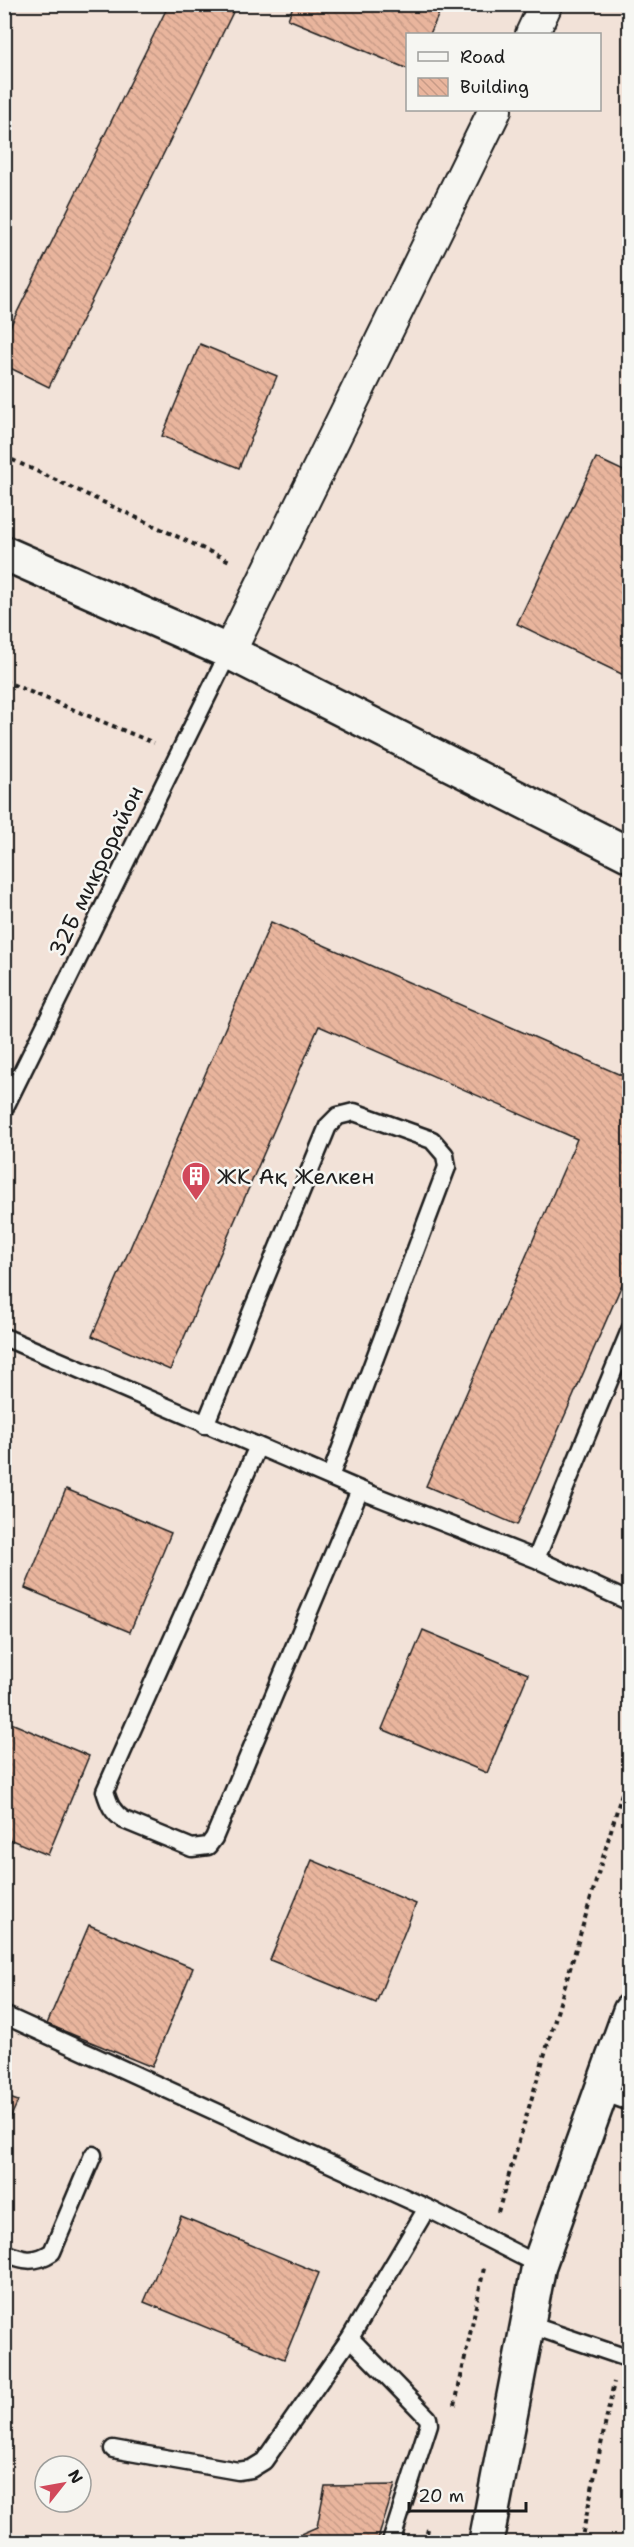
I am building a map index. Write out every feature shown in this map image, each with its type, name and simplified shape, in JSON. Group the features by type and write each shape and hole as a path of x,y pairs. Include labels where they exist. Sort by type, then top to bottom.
{"street":[{"path":"532,33 546,4"},
{"path":"229,652 495,111"},
{"path":"4,553 229,652 630,855"},
{"path":"486,2542 539,2265 616,2097 630,2011"}],"lane":[{"name":"32Б микрорайон","path":"4,1109 229,652"},
{"path":"205,1425 328,1126 338,1116 354,1112 432,1140 445,1155 447,1167 330,1477"},
{"path":"536,1559 630,1330"},
{"path":"4,1337 360,1490 536,1559 630,1602"},
{"path":"258,1446 105,1791 109,1805 115,1814 124,1820 192,1848 208,1846 214,1838 360,1490"},
{"path":"4,2014 427,2208 539,2265"},
{"path":"4,2253 26,2261 41,2259 52,2252 93,2155"},
{"path":"113,2449 238,2471 251,2469 264,2461 350,2338 427,2208"},
{"path":"527,2324 625,2357"},
{"path":"350,2338 428,2418 429,2424 391,2542"}],"path":[{"path":"4,456 266,578"},
{"path":"4,681 179,754"},
{"path":"452,2415 490,2240 630,1766"},
{"path":"581,2542 625,2357 630,2315"},
{"path":"425,2542 430,2519"}],"building":[{"path":"169,4 237,4 49,387 4,365 4,339"},
{"path":"294,4 443,4 430,33 406,33 406,68 288,19"},
{"path":"200,344 277,376 239,468 162,436"},
{"path":"596,458 630,474 630,678 517,624"},
{"name":"ЖК Ақ Желкен","path":"271,922 630,1079 630,1266 517,1525 426,1486 577,1139 319,1026 170,1370 92,1336"},
{"path":"66,1489 171,1533 130,1632 25,1588"},
{"path":"423,1630 528,1674 487,1773 382,1729"},
{"path":"4,1720 89,1756 48,1855 4,1837"},
{"path":"312,1860 416,1904 376,2003 270,1960"},
{"path":"89,1925 193,1968 152,2067 47,2024"},
{"path":"4,2096 18,2101 4,2132"},
{"path":"181,2216 319,2273 284,2359 144,2302"},
{"path":"395,2485 377,2542 282,2542 317,2527 325,2486"}],"place":[{"name":"ЖК Ақ Желкен","path":"196,1202"}]}
